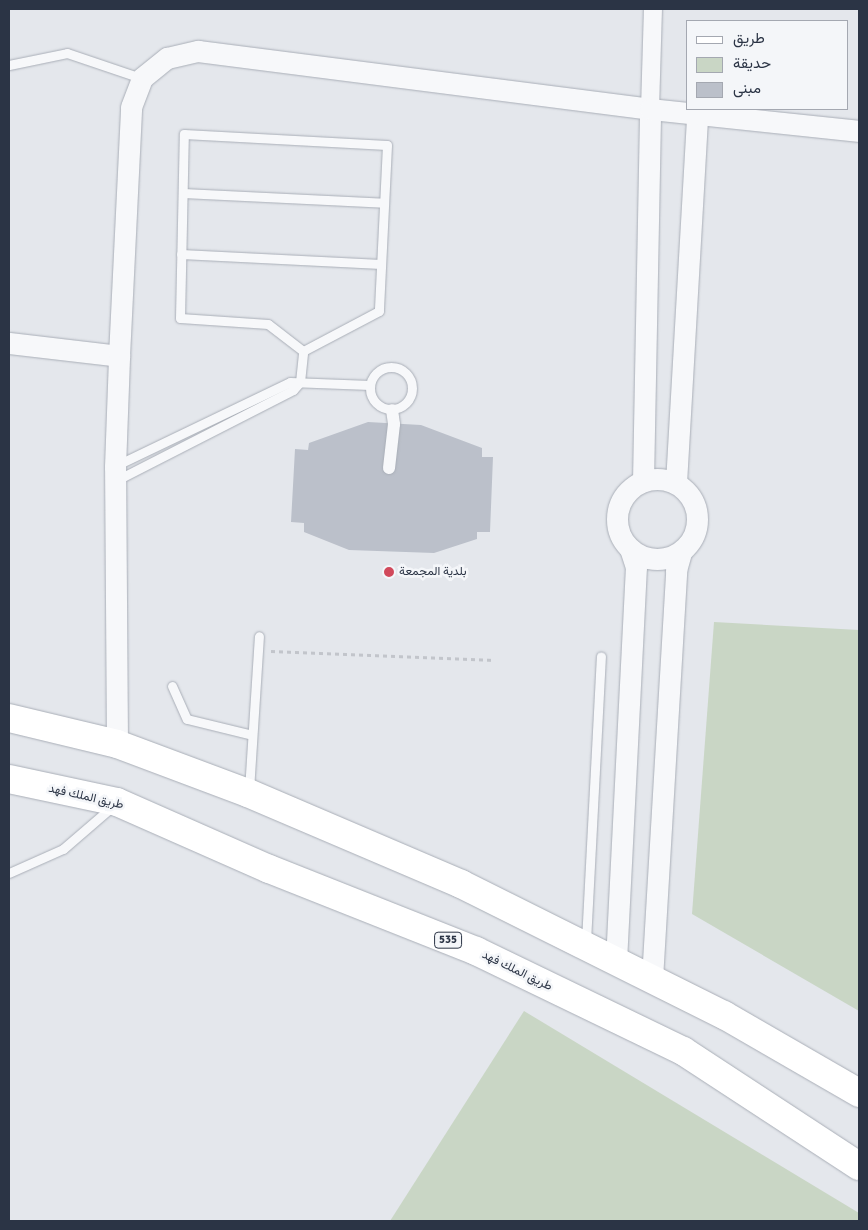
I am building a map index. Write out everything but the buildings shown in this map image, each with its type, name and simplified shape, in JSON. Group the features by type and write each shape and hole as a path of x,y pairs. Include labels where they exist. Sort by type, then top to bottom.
{"main road":[{"path":"9,718 117,744 248,793 461,884 586,944 724,1015 859,1093"},
{"name":"طريق الملك فهد","path":"9,779 117,802 269,869 476,951 683,1051 859,1166"}],"street":[{"path":"643,481 653,9"},
{"path":"117,744 115,474 119,356 131,106 142,78 167,58 198,51 697,114 859,131"},
{"path":"676,483 697,114"},
{"path":"9,343 119,356"},
{"path":"389,468 394,424 392,410"},
{"path":"616,961 636,566 630,549 617,525 617,511 622,498 643,481 654,478 676,483 695,503 698,516 697,530 681,553 676,570 652,979"},
{"path":"630,549 655,560 681,553"}],"lane":[{"path":"9,65 67,53 142,78"},
{"path":"184,134 387,145 379,311 303,352 268,324 180,318 184,134"},
{"path":"182,193 384,203"},
{"path":"181,254 381,264"},
{"path":"115,474 293,390 300,382 303,352"},
{"path":"387,367 406,372 412,384 410,398 406,404 392,410 373,399 370,385 376,373 387,367"},
{"path":"115,474 290,382 370,385"},
{"path":"248,793 259,636"},
{"path":"586,944 601,656"},
{"path":"172,686 187,719 252,735"},
{"path":"9,873 62,849 117,802"}],"path":[{"path":"258,650 495,660"}],"green space":[{"path":"714,622 859,630 859,1011 692,914"},
{"path":"524,1011 859,1213 859,1221 390,1221"}],"place":[{"name":"بلدية المجمعة","path":"389,572"}]}
